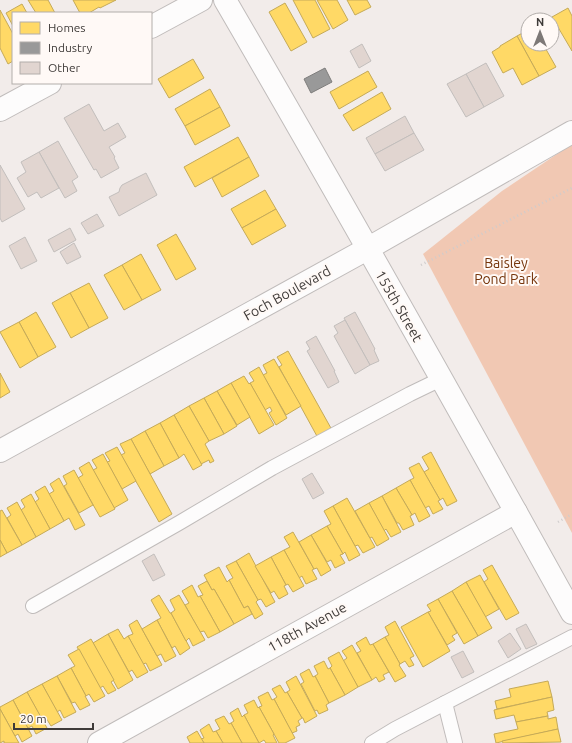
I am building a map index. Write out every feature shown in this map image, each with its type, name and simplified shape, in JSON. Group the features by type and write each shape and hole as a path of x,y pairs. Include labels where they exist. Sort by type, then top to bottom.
{"street":[{"path":"152,26 201,0"},
{"name":"155th Street","path":"225,0 441,379 572,613"},
{"path":"0,110 48,84"},
{"name":"Foch Boulevard","path":"0,451 367,249 572,132"},
{"name":"118th Avenue","path":"99,743 516,512"}],"lane":[{"path":"33,606 272,468 441,379"},
{"path":"372,743 395,729 572,637"},
{"path":"445,703 455,743"}],"path":[{"path":"421,265 572,188"},
{"path":"558,522 572,514"}],"green space":[{"name":"Baisley Pond Park","path":"572,144 572,533 423,254 502,191"}],"building: Homes":[{"path":"28,0 48,0 54,12 35,12"},
{"path":"73,0 116,0 91,12 79,12"},
{"path":"293,0 315,0 330,29 313,38"},
{"path":"317,0 337,0 348,20 333,29"},
{"path":"347,0 367,0 371,7 355,15"},
{"path":"285,3 307,42 291,51 269,12"},
{"path":"22,4 26,12 12,12 12,24 6,13"},
{"path":"568,8 572,16 572,51 560,31 560,12"},
{"path":"0,10 12,32 12,62 8,64 0,48"},
{"path":"520,34 520,41 517,36"},
{"path":"517,36 520,41 520,52 526,52 539,76 522,85 513,68 503,73 492,52"},
{"path":"526,52 548,52 556,67 539,76"},
{"path":"193,59 204,78 169,98 158,79"},
{"path":"368,71 377,87 339,109 330,92"},
{"path":"210,89 220,107 185,126 175,109"},
{"path":"382,92 391,109 353,131 343,115"},
{"path":"220,107 230,126 195,145 185,126"},
{"path":"238,137 249,157 195,187 184,167"},
{"path":"249,157 259,176 222,197 212,178"},
{"path":"265,190 276,209 242,228 231,209"},
{"path":"276,209 286,226 252,245 242,228"},
{"path":"176,234 196,269 176,280 157,245"},
{"path":"141,254 161,290 142,300 122,265"},
{"path":"122,265 142,300 124,310 104,275"},
{"path":"89,283 108,318 89,328 70,293"},
{"path":"70,293 89,328 71,338 52,303"},
{"path":"36,312 56,347 38,357 19,322"},
{"path":"19,322 38,357 20,368 0,332"},
{"path":"288,351 332,430 318,438 279,367 282,365 277,357"},
{"path":"274,359 301,406 286,415 263,375 267,373 263,365"},
{"path":"259,367 287,418 276,425 269,413 272,411 270,407 265,410 250,383 254,381 249,373"},
{"path":"0,373 10,392 0,398"},
{"path":"244,376 249,384 250,383 274,425 259,434 231,383"},
{"path":"231,383 250,417 237,425 217,391"},
{"path":"217,391 237,426 224,434 204,398"},
{"path":"204,398 224,434 209,441 189,406"},
{"path":"189,406 209,441 205,444 214,461 210,463 209,460 201,464 174,415"},
{"path":"174,415 202,465 193,470 184,454 179,458 160,423"},
{"path":"160,423 179,458 164,466 145,431"},
{"path":"145,431 164,466 150,474 131,439"},
{"path":"131,439 172,514 159,522 121,455 125,453 120,444"},
{"path":"117,447 136,481 122,489 107,462 110,461 105,453"},
{"path":"431,452 457,501 447,506 443,498 440,500 424,472 429,469 422,457"},
{"path":"103,454 128,500 114,508 93,470 97,468 92,460"},
{"path":"89,462 115,509 100,517 78,478 83,475 79,468"},
{"path":"419,463 440,500 438,501 443,509 433,514 429,506 425,508 410,480 414,478 409,468"},
{"path":"74,470 93,505 79,513 64,486 67,484 63,476"},
{"path":"59,478 85,525 75,530 69,518 64,521 49,494 54,491 50,484"},
{"path":"410,480 430,516 419,522 415,513 412,515 396,488"},
{"path":"45,486 64,521 50,529 35,502 39,499 35,492"},
{"path":"396,488 412,515 410,516 414,525 403,530 399,523 397,523 382,496"},
{"path":"31,494 50,529 36,537 21,510 25,507 21,500"},
{"path":"382,496 401,532 391,537 386,529 384,531 369,503"},
{"path":"347,498 375,547 363,553 358,545 355,546 333,506"},
{"path":"17,502 36,537 22,545 7,518 11,515 7,508"},
{"path":"369,503 389,539 377,546 372,537 370,538 355,511"},
{"path":"333,506 360,555 349,561 345,552 343,554 327,526 331,524 324,511"},
{"path":"2,510 22,545 7,553 0,540 0,511"},
{"path":"327,526 343,554 340,555 345,563 335,568 331,560 327,562 311,535"},
{"path":"293,532 314,569 312,570 317,579 306,584 302,576 299,578 284,550 290,547 284,537"},
{"path":"311,535 331,570 321,576 317,568 314,569 299,542"},
{"path":"0,540 7,553 0,557"},
{"path":"284,550 304,586 293,592 288,584 286,585 271,557"},
{"path":"249,553 275,602 266,607 261,599 258,600 236,561"},
{"path":"271,557 286,585 284,586 288,594 279,599 274,591 271,593 255,566"},
{"path":"236,561 258,600 256,602 263,614 255,619 248,606 244,608 229,580 233,578 226,566"},
{"path":"492,565 519,613 506,620 484,582 488,579 483,570"},
{"path":"219,567 227,582 229,580 244,608 248,606 252,614 234,624 214,589 212,590 204,575"},
{"path":"480,575 499,609 485,617 466,582"},
{"path":"207,581 212,590 214,589 234,624 220,632 200,596 203,595 198,586"},
{"path":"466,582 492,628 478,636 452,591"},
{"path":"192,585 198,597 200,596 220,632 208,638 204,631 200,632 185,605 189,603 182,591"},
{"path":"452,591 478,636 464,644 438,599"},
{"path":"159,595 171,613 190,648 180,655 175,646 172,648 157,620 161,618 151,600"},
{"path":"179,595 205,640 193,646 189,638 186,641 171,613 175,610 170,600"},
{"path":"438,599 457,633 452,636 455,640 447,645 428,612 431,611 427,605"},
{"path":"428,612 450,651 423,667 401,627"},
{"path":"137,620 162,665 150,671 146,663 143,664 128,636 133,634 129,625"},
{"path":"157,620 176,656 165,662 161,654 157,656 142,629"},
{"path":"395,621 414,656 410,658 414,665 409,667 405,661 400,664 385,637 389,635 385,627"},
{"path":"118,629 124,639 128,636 148,672 137,678 132,670 129,672 108,634"},
{"path":"108,634 133,680 118,689 93,643"},
{"path":"366,637 370,645 373,644 389,672 383,675 385,679 379,682 376,677 372,680 357,653 361,651 356,643"},
{"path":"385,637 406,676 395,682 373,644"},
{"path":"91,639 114,680 111,682 116,690 108,694 103,686 100,688 77,647"},
{"path":"352,645 372,680 358,687 343,661 347,658 342,651"},
{"path":"79,649 105,696 94,702 89,694 86,696 71,668 75,666 68,655"},
{"path":"339,652 358,687 345,695 330,668 332,666 328,658"},
{"path":"324,661 328,669 330,668 345,695 329,703 315,676 318,674 314,666"},
{"path":"71,668 90,705 80,710 75,702 72,703 57,676"},
{"path":"309,669 313,677 315,676 329,703 326,705 328,710 319,714 317,710 315,711 301,684 304,682 300,674"},
{"path":"57,676 76,712 64,718 60,710 57,712 42,684"},
{"path":"296,676 317,716 305,723 287,692 290,690 286,682"},
{"path":"548,681 552,697 497,709 495,701 511,697 509,689"},
{"path":"42,684 62,720 51,726 46,718 42,720 27,692"},
{"path":"280,685 285,693 287,692 302,718 298,721 300,725 296,727 297,731 292,733 274,699 277,697 272,689"},
{"path":"27,692 47,728 36,734 32,726 28,728 13,700"},
{"path":"268,692 272,700 274,699 295,738 285,743 279,743 259,707 262,706 258,697"},
{"path":"552,697 554,710 547,712 548,716 516,722 514,715 496,719 494,710"},
{"path":"13,700 32,736 22,742 18,734 15,736 0,709 0,707"},
{"path":"254,700 274,734 273,735 277,743 266,743 264,740 259,743 244,715 248,713 244,705"},
{"path":"238,708 242,717 244,715 259,743 242,743 231,723 234,721 230,713"},
{"path":"0,709 19,743 4,743 4,741 0,743"},
{"path":"224,716 229,724 231,723 242,743 223,743 216,731 220,729 215,720"},
{"path":"548,716 548,719 556,717 558,729 496,743 494,734 518,729 516,722"},
{"path":"209,724 213,732 216,731 223,743 204,743 201,739 204,738 200,730"},
{"path":"558,729 561,742 503,743 502,741"},
{"path":"197,731 204,743 190,743 187,737"}],"building: Industry":[{"path":"325,68 332,82 311,93 304,79"}],"building: Other":[{"path":"362,44 371,61 359,68 350,51"},
{"path":"486,63 504,96 484,107 466,74"},
{"path":"466,74 484,107 466,117 447,84"},
{"path":"89,104 104,131 118,123 126,137 109,147 119,168 101,178 96,169 94,170 64,118"},
{"path":"405,116 414,133 375,154 366,138"},
{"path":"414,133 424,150 385,171 375,154"},
{"path":"58,141 78,177 72,181 77,191 65,198 39,152"},
{"path":"39,152 59,188 41,198 37,192 28,197 17,178 26,172 21,162"},
{"path":"0,165 25,209 2,222 0,218"},
{"path":"146,173 157,195 119,216 109,197 119,192 122,185"},
{"path":"97,214 104,226 88,234 81,223"},
{"path":"70,228 76,240 54,252 48,240"},
{"path":"25,237 37,261 21,269 9,246"},
{"path":"74,243 81,257 67,264 60,252"},
{"path":"355,312 375,349 374,350 379,361 370,365 344,318"},
{"path":"345,320 370,365 355,374 334,336 338,333 334,326"},
{"path":"316,336 335,371 339,382 328,388 307,351 310,349 306,342"},
{"path":"312,473 324,493 313,499 302,479"},
{"path":"154,554 165,575 153,581 142,561"},
{"path":"526,624 537,644 526,649 516,629"},
{"path":"510,633 521,649 508,658 498,641"},
{"path":"463,651 474,672 462,678 451,657"}]}
